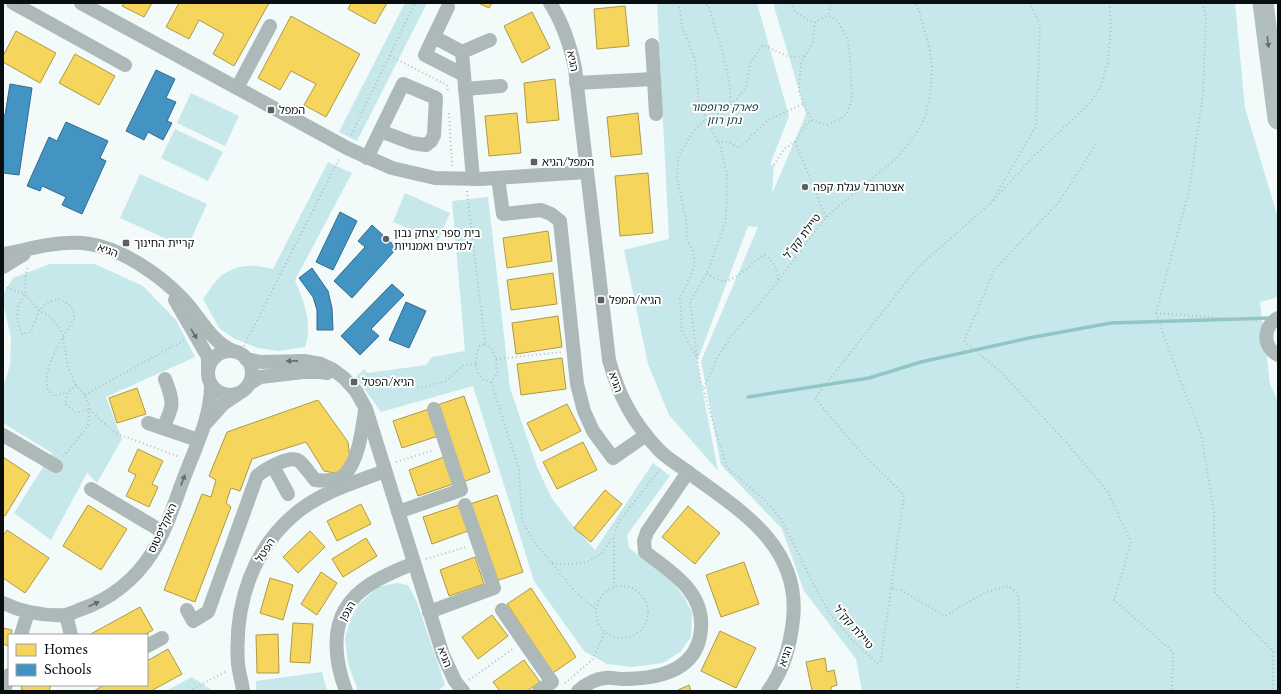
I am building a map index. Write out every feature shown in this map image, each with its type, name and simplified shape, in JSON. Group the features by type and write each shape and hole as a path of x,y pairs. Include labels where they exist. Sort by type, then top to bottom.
{"highway":[{"path":"1263,3 1278,119"}],"street":[{"path":"13,3 125,65"},
{"path":"81,3 345,146 392,168 435,178 469,180 586,172"},
{"name":"הגיא","path":"550,3 568,39 572,53 609,360 625,406 658,450 746,515 767,536 780,557 791,581 794,608 791,638 784,664 770,691"},
{"path":"448,7 425,55 465,82 501,86"},
{"path":"237,88 270,26"},
{"path":"434,37 462,52"},
{"path":"462,52 490,40"},
{"path":"652,45 656,114"},
{"path":"462,52 465,82 469,180"},
{"path":"576,83 654,79"},
{"path":"368,158 380,132 403,84 436,98 434,136 432,141 426,145 412,143 380,132"},
{"path":"498,178 503,214 541,210 551,214 560,221 577,384 584,411 592,431 613,458 646,435"},
{"name":"הגיא","path":"3,254 37,247 69,244 91,244 113,251 158,276 184,300 216,341 225,348 261,362 304,361 321,364 342,376 356,391 366,409 443,655 455,681 461,689"},
{"name":"הגיא","path":"3,267 37,247"},
{"name":"הגיא","path":"169,287 208,357 208,369"},
{"path":"1276,319 1267,329 1266,342 1269,348 1278,355"},
{"path":"249,384 252,371 250,364 240,355 226,352 215,357 210,362 208,374 211,385 220,393 232,395 238,394 260,377 304,372 320,372 342,376"},
{"path":"163,428 170,414 172,399 165,379"},
{"name":"האקליפטוס","path":"3,603 28,612 44,615 66,615 92,606 117,591 137,573 152,554 163,532 200,436 211,399 211,385"},
{"name":"האקליפטוס","path":"200,436 210,417 223,404 238,394"},
{"path":"186,610 193,621 208,612 257,476 263,470 287,460 294,459 299,461 315,480 327,481 345,475 354,460 366,409"},
{"path":"398,512 461,490 434,409"},
{"path":"148,423 163,428 200,436"},
{"path":"3,435 56,466"},
{"path":"273,466 288,494"},
{"name":"הפטל","path":"244,691 238,665 240,614 246,587 257,561 273,536 300,510 328,493 384,468"},
{"path":"578,691 586,684 605,678 646,678 667,674 682,666 695,652 700,637 701,623 699,608 692,594 682,580 646,552 644,541 647,532 688,472"},
{"path":"91,488 163,532"},
{"path":"429,612 494,588 465,505"},
{"name":"הגפן","path":"346,691 341,678 336,633 342,615 351,600 366,588 387,575 414,563"},
{"path":"502,610 552,682 539,691"},
{"path":"21,634 28,612"},
{"path":"66,615 71,634"},
{"path":"148,645 162,638"},
{"path":"4,691 8,678"}],"path":[{"path":"240,355 415,3"},
{"path":"679,3 682,26 695,60 699,105 721,148 727,176 726,221 707,273 690,302 700,379 704,388"},
{"path":"704,3 709,8 726,71 731,98 730,106"},
{"path":"790,3 804,19 815,22 828,15 831,3"},
{"name":"טיילת קק\"ל","path":"892,588 881,659 879,663 877,663 853,641 830,614 781,519 764,499 727,468 704,388 716,360 732,335 778,281 826,217 897,158 920,128 926,114 931,89 932,66 929,46 919,11 915,3"},
{"path":"991,203 1036,126 1040,25 1030,3"},
{"path":"1017,691 1020,666 1018,593 1008,586 984,593 945,616 901,590 892,588 904,495 855,446 815,398 917,268 991,203 1034,156 1089,104 1101,86 1109,54 1111,27 1109,3"},
{"path":"1202,3 1206,17 1203,94 1189,191 1156,313 1201,434 1214,513 1215,593 1273,651 1273,691"},
{"path":"815,22 812,40 801,64 799,91 803,104 812,120 826,125 837,121 847,114 852,98 848,40 838,21 828,15"},
{"path":"697,357 682,331 680,299 695,265 693,252 687,239 686,219 676,178 678,157 693,132 706,118 723,112 746,88 751,61 763,45 789,57 804,56"},
{"path":"718,142 729,142 739,148 768,120 803,104"},
{"path":"774,166 784,149 795,142 806,124 812,120"},
{"path":"795,142 826,217"},
{"path":"1096,144 1059,202 995,269 964,341 1001,372 1066,442 1108,492 1131,542 1114,600 1173,652 1172,691"},
{"path":"469,180 485,344"},
{"path":"37,247 26,271 25,294 20,304 18,327 22,334 32,332 39,311 50,301 60,299 71,306 75,318 48,368 47,386 53,396 67,393 76,385"},
{"path":"707,273 718,280 730,281 764,255 772,261 776,268 778,281"},
{"path":"3,286 25,294 39,311 50,316 62,332 68,368 76,385 85,395 89,406 88,426 56,466"},
{"path":"1156,313 1263,321 1276,319"},
{"path":"85,395 194,334"},
{"path":"485,344 491,348 496,359 497,374 491,382"},
{"path":"485,344 480,346 475,356 477,372 482,379 491,382"},
{"path":"496,359 573,350"},
{"path":"356,391 371,384 385,382 403,383 420,388 446,381 464,365 476,364"},
{"path":"491,382 519,469 522,521 535,544 579,596 596,609"},
{"path":"67,393 65,404 76,413 89,409"},
{"path":"89,409 116,433 190,461"},
{"path":"384,468 446,446"},
{"path":"614,587 614,536 619,521 669,458"},
{"path":"552,563 584,563 599,555 614,536"},
{"path":"414,563 478,543"},
{"path":"614,587 632,587 643,595 648,604 648,617 645,626 639,633 631,637 622,639 613,637 600,627 596,609 599,600 606,592 614,587"},
{"path":"560,687 592,660 605,632"},
{"path":"461,689 524,641"},
{"path":"189,691 238,665"}],"green space":[{"path":"405,3 427,3 357,141 339,132"},
{"name":"פארק פרופסור נתן רוזן","path":"657,3 757,3 789,116 770,165 774,165 772,194 806,114 773,3 1235,3 1245,108 1278,218 1278,297 1260,302 1270,384 1278,401 1278,691 862,691 856,659 804,591 782,529 721,465 701,361 758,227 748,226 697,362 718,471 669,415 648,364 624,250 669,239"},
{"path":"191,93 239,116 225,146 177,123"},
{"path":"175,129 223,152 208,181 161,158"},
{"path":"328,162 352,173 295,280 308,321 305,347 278,351 258,348 233,338 219,328 203,299 218,278 233,269 246,266 260,266 273,269"},
{"path":"140,174 207,204 187,248 120,218"},
{"path":"405,193 450,213 438,241 393,222"},
{"path":"488,197 510,388 537,467 551,497 569,521 595,550 653,463 670,476 627,535 629,548 671,580 684,597 692,613 691,637 680,652 663,663 632,667 607,664 584,651 534,581 473,386 381,412 356,377 364,369 368,373 426,365 432,357 465,351 452,201"},
{"path":"50,264 95,264 143,286 176,320 195,357 106,397 122,439 97,483 87,473 51,540 14,513 52,453 3,423 3,387 10,365 11,338 3,302 3,294 13,278"},
{"path":"397,583 408,585 417,602 445,685 438,691 358,691 348,663 345,639 350,620 359,604 378,587"},
{"path":"322,672 327,691 256,691 256,681"},
{"path":"192,677 213,691 166,691"}],"building: Homes":[{"path":"124,3 152,3 144,17 122,6"},
{"path":"179,3 269,3 234,66 213,54 224,34 199,20 189,39 166,27"},
{"path":"351,3 387,3 375,24 348,9"},
{"path":"478,3 492,3 489,8"},
{"path":"625,6 629,46 597,49 594,9"},
{"path":"532,12 550,48 522,63 504,26"},
{"path":"291,16 360,54 326,117 304,105 316,84 291,71 280,90 258,78"},
{"path":"16,31 56,53 40,83 3,62 3,56"},
{"path":"75,54 115,76 99,105 59,83"},
{"path":"555,79 559,120 527,123 524,83"},
{"path":"517,113 521,153 489,156 485,116"},
{"path":"638,113 642,154 611,157 607,117"},
{"path":"648,173 653,233 620,236 615,176"},
{"path":"548,231 552,261 507,268 503,238"},
{"path":"553,273 557,304 511,310 507,280"},
{"path":"558,316 562,347 516,354 512,323"},
{"path":"562,358 566,389 521,395 517,364"},
{"path":"137,388 146,414 117,423 109,398"},
{"path":"464,396 490,472 463,482 437,405"},
{"path":"318,400 348,442 350,459 346,468 335,473 324,471 306,442 252,459 240,491 231,488 226,503 231,507 195,602 164,590 202,494 211,497 216,480 209,476 227,432"},
{"path":"567,404 581,431 541,451 527,423"},
{"path":"429,409 438,436 402,448 393,421"},
{"path":"583,442 597,470 557,489 543,462"},
{"path":"138,449 163,461 152,484 158,487 149,507 126,496 136,475 128,471"},
{"path":"3,457 30,475 5,516 3,515"},
{"path":"444,457 453,484 418,496 409,470"},
{"path":"605,490 622,504 591,542 574,528"},
{"path":"497,495 523,572 496,581 470,504"},
{"path":"361,504 371,524 337,541 327,521"},
{"path":"88,505 127,529 101,570 63,546"},
{"path":"459,505 468,531 432,544 423,517"},
{"path":"688,506 720,533 695,564 662,537"},
{"path":"7,530 49,558 25,593 3,578 3,536"},
{"path":"310,531 325,547 298,573 283,557"},
{"path":"366,538 377,556 343,577 332,559"},
{"path":"475,557 484,584 449,596 440,570"},
{"path":"744,562 759,604 721,617 706,575"},
{"path":"321,572 337,583 317,615 301,604"},
{"path":"270,578 293,585 283,620 260,613"},
{"path":"531,588 576,657 553,673 507,604"},
{"path":"140,607 153,630 146,634 91,634"},
{"path":"492,615 508,636 478,659 462,637"},
{"path":"293,623 313,624 310,663 290,662"},
{"path":"3,628 12,630 11,634 8,634 8,646 3,644"},
{"path":"720,631 756,648 736,688 701,671"},
{"path":"278,634 279,673 257,673 256,635"},
{"path":"168,649 182,674 151,691 94,691 102,686 148,686 148,660"},
{"path":"825,658 827,672 834,670 837,685 831,687 831,691 812,691 806,662"},
{"path":"524,660 540,682 527,691 500,691 493,682"},
{"path":"689,685 691,691 676,691"},
{"path":"22,686 51,686 49,691 25,691 21,689"}],"building: Schools":[{"path":"156,70 175,79 166,98 176,102 167,121 172,123 163,140 148,132 144,140 126,131"},
{"path":"10,84 32,88 19,175 3,173 3,115 5,115"},
{"path":"66,122 108,141 100,158 106,161 82,214 62,205 66,197 42,186 40,191 27,186 49,137 57,141"},
{"path":"340,212 357,221 333,270 316,262"},
{"path":"372,225 397,248 352,298 334,281 365,247 358,241"},
{"path":"312,268 328,291 332,308 333,330 317,330 317,310 313,297 299,278"},
{"path":"392,284 404,295 371,329 379,336 360,355 341,336"},
{"path":"406,302 426,311 409,348 389,340"}],"waterway":[{"path":"748,397 869,378 921,362 1029,338 1111,323 1271,318"}],"place":[{"name":"המפל","path":"271,110"},
{"name":"המפל/הגיא","path":"534,162"},
{"name":"אצטרובל עגלת קפה","path":"805,187"},
{"name":"בית ספר יצחק נבון למדעים ואמנויות","path":"386,239"},
{"name":"קריית החינוך","path":"126,243"},
{"name":"הגיא/המפל","path":"601,300"},
{"name":"הגיא/הפטל","path":"354,382"}]}
